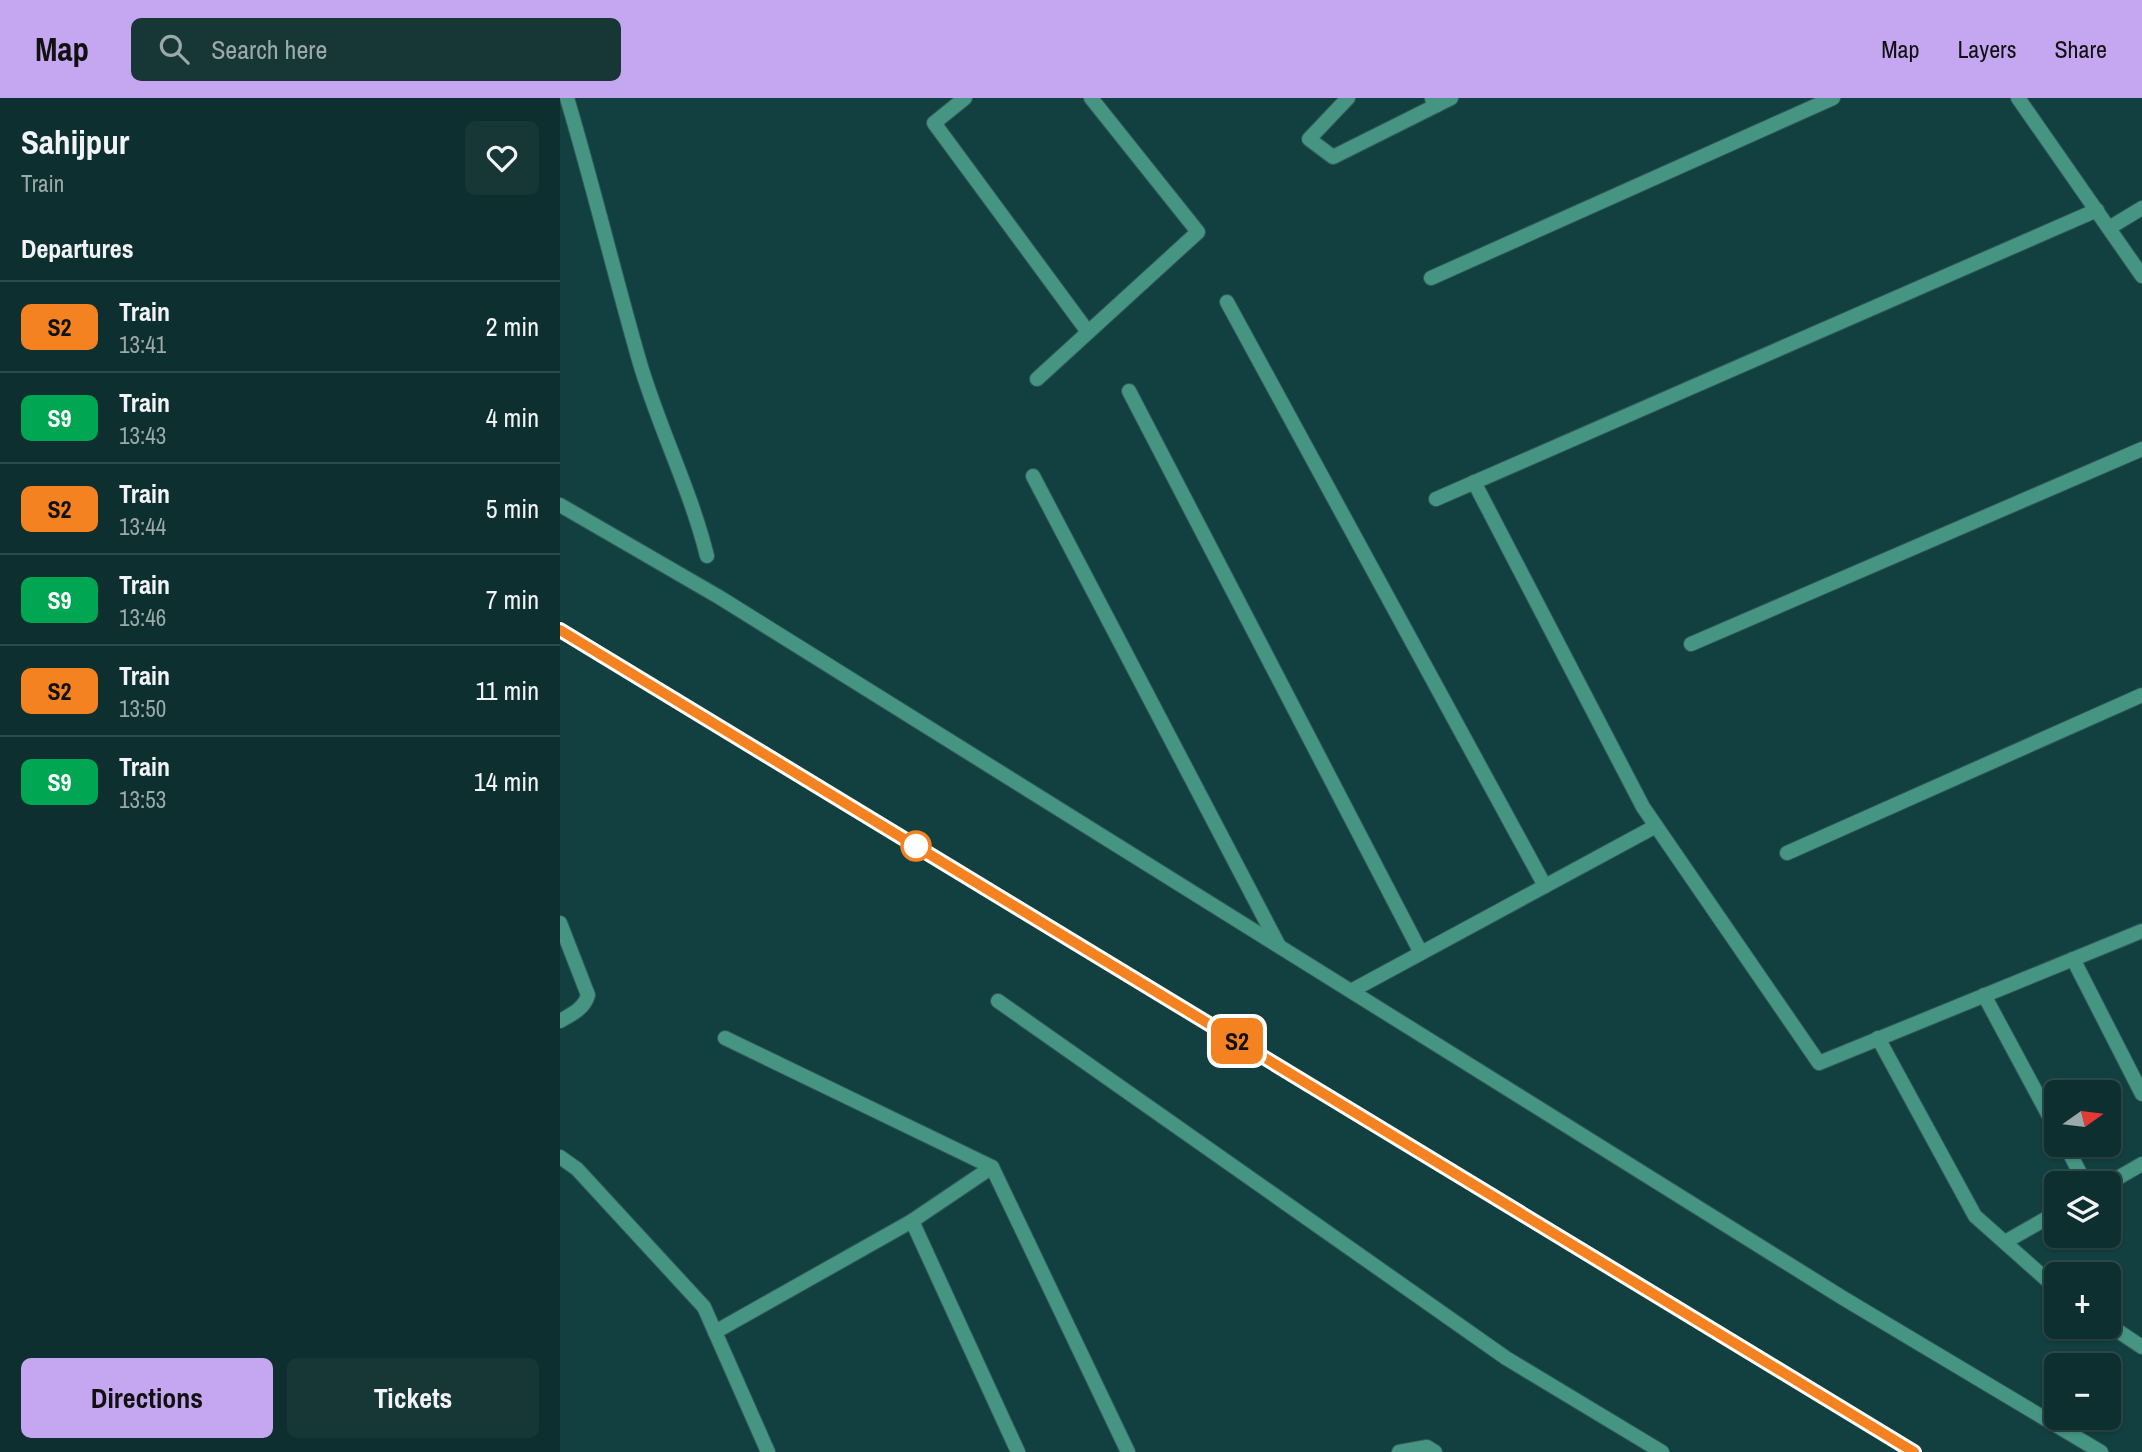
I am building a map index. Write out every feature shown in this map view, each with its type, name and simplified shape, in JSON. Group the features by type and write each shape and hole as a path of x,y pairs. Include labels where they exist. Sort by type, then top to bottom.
{"street":[{"path":"567,98 598,201 640,362 699,525 707,555"},
{"path":"965,98 934,123 1088,332"},
{"path":"1037,379 1198,232 1091,98"},
{"path":"1348,98 1309,139 1333,157 1434,102 1451,98"},
{"path":"1431,278 1833,98"},
{"path":"2024,100 2142,276"},
{"path":"2109,228 2142,208"},
{"path":"1436,499 2097,209"},
{"path":"1227,302 1545,886"},
{"path":"1129,391 1421,953"},
{"path":"1690,645 2142,449"},
{"path":"1033,476 1280,947"},
{"path":"1474,482 1643,807 1819,1063 2142,931"},
{"path":"560,505 719,597 1843,1298 2101,1452"},
{"path":"1787,853 2142,695"},
{"path":"1351,991 1656,826"},
{"path":"560,923 588,995 586,1003 578,1011 560,1021"},
{"path":"2073,959 2142,1094"},
{"path":"1984,995 2044,1107"},
{"path":"998,1001 1506,1357 1662,1452"},
{"path":"725,1038 992,1167 1128,1452"},
{"path":"1878,1038 1975,1216 2044,1277"},
{"path":"560,1157 577,1169 704,1307 768,1452"},
{"path":"2121,1176 2142,1164"},
{"path":"715,1332 912,1221 992,1167"},
{"path":"2005,1242 2044,1220"},
{"path":"912,1221 1018,1452"},
{"path":"2121,1333 2142,1348"},
{"path":"1399,1452 1427,1447 1435,1452"}],"railway":[{"path":"560,630 1914,1452"}],"train":[{"name":"S2","path":"560,630 1914,1452"}]}
